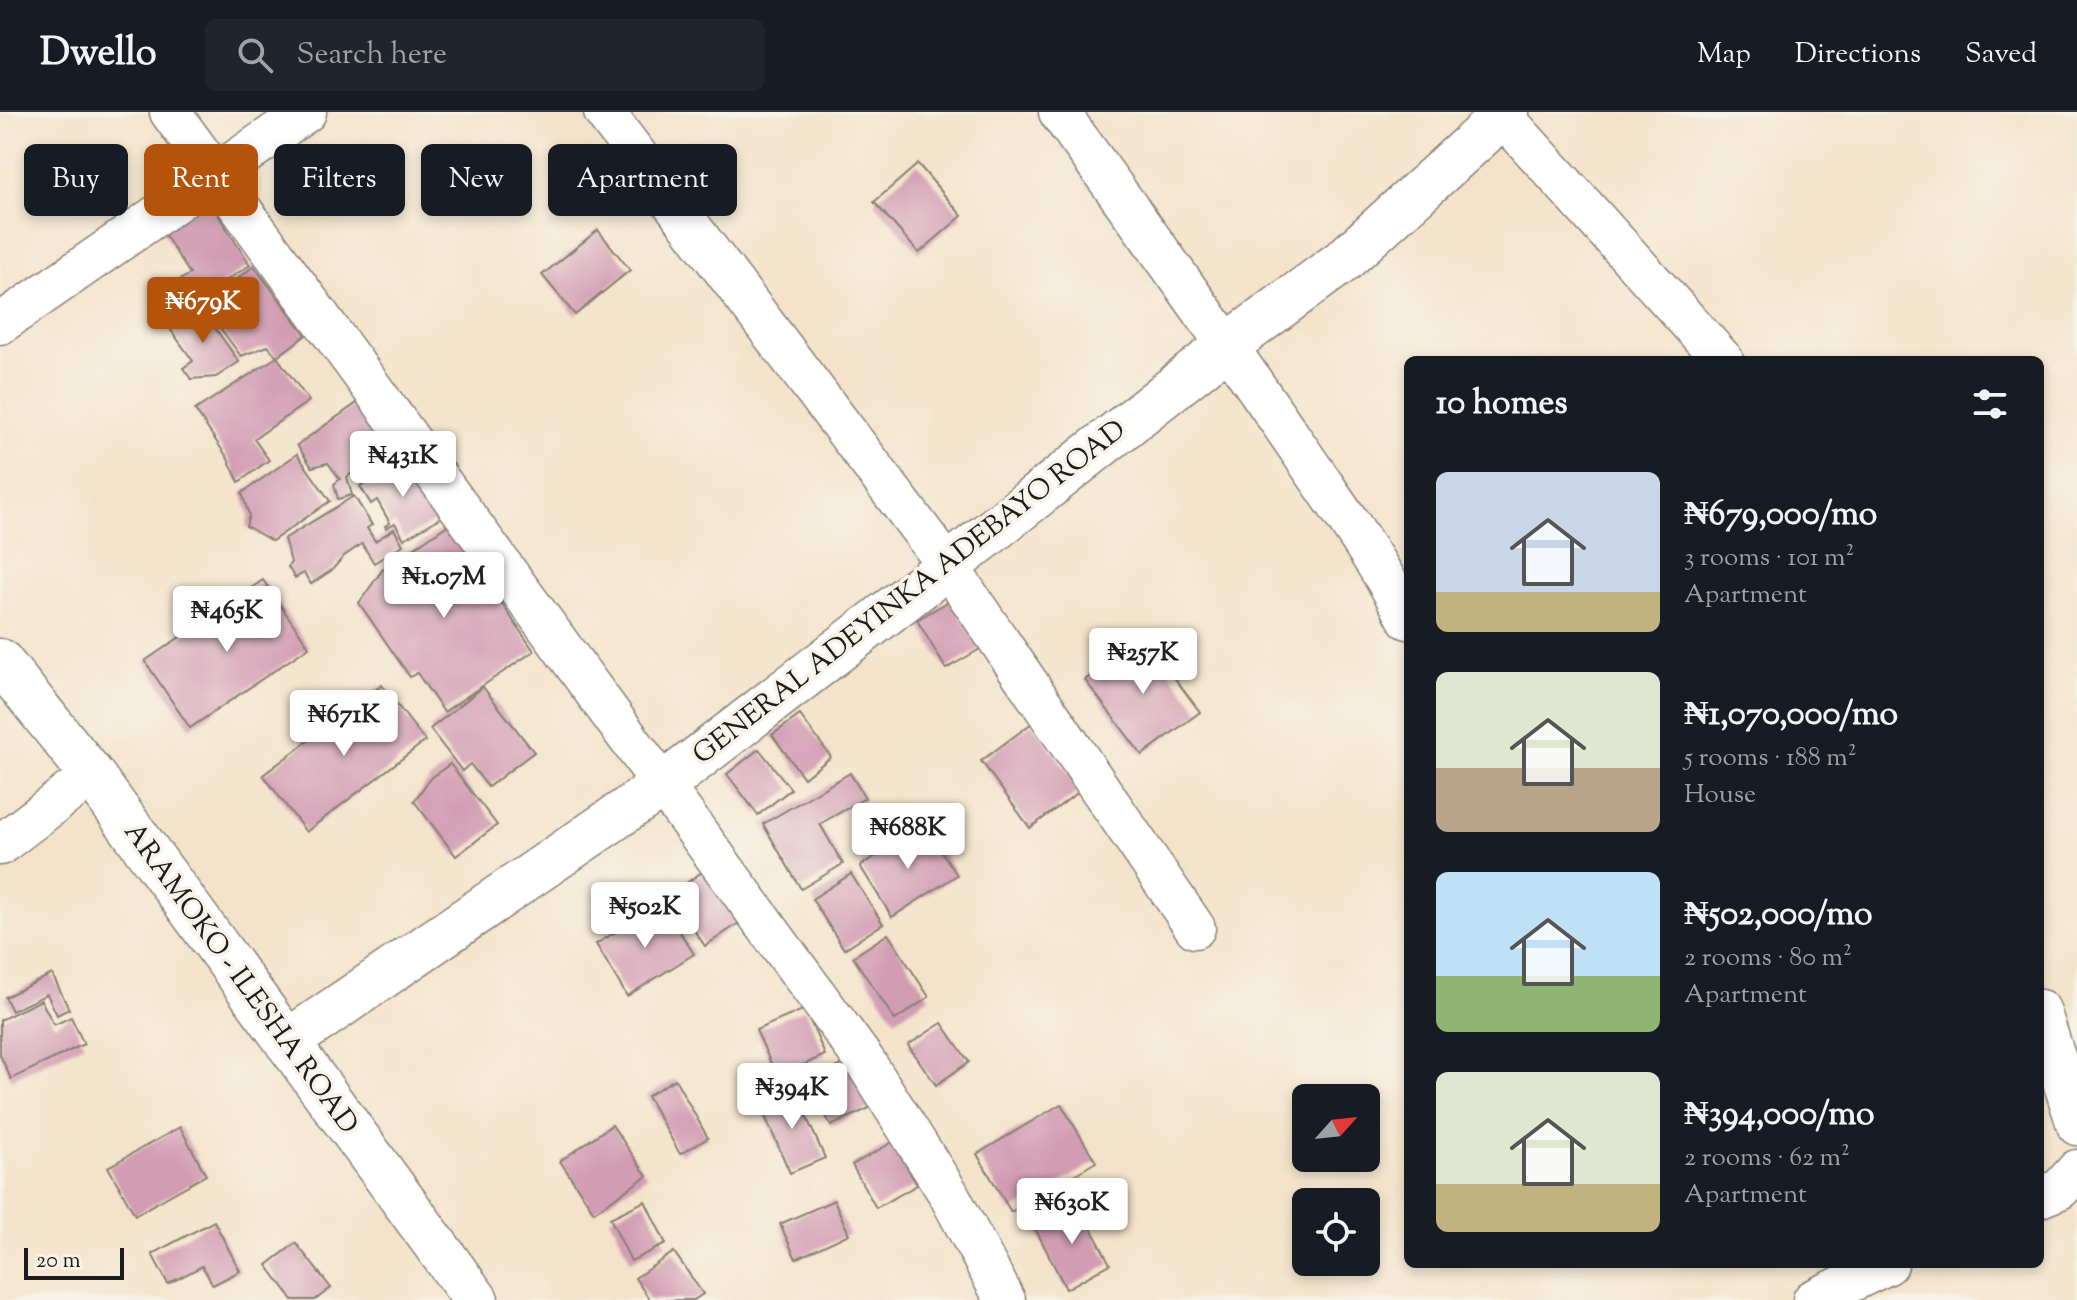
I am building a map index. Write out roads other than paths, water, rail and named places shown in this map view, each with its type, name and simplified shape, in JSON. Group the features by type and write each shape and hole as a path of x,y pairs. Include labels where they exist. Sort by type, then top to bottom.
{"street":[{"path":"170,112 194,144"},
{"path":"258,145 306,112"},
{"path":"604,112 948,566 1195,928"},
{"path":"1059,112 1228,345 1352,528 1404,612"},
{"path":"1503,113 1719,356"},
{"name":"GENERAL ADEYINKA ADEBAYO ROAD","path":"287,1042 663,785 1228,345 1344,260 1503,113"},
{"path":"0,324 154,216"},
{"path":"247,216 864,1060 948,1193 1005,1300"},
{"name":"ARAMOKO - ILESHA ROAD","path":"0,661 92,775 476,1300"},
{"path":"0,845 92,775"},
{"path":"2044,1022 2077,1125"},
{"path":"2044,1195 2060,1189 2077,1170"},
{"path":"1813,1300 1859,1269"}]}
